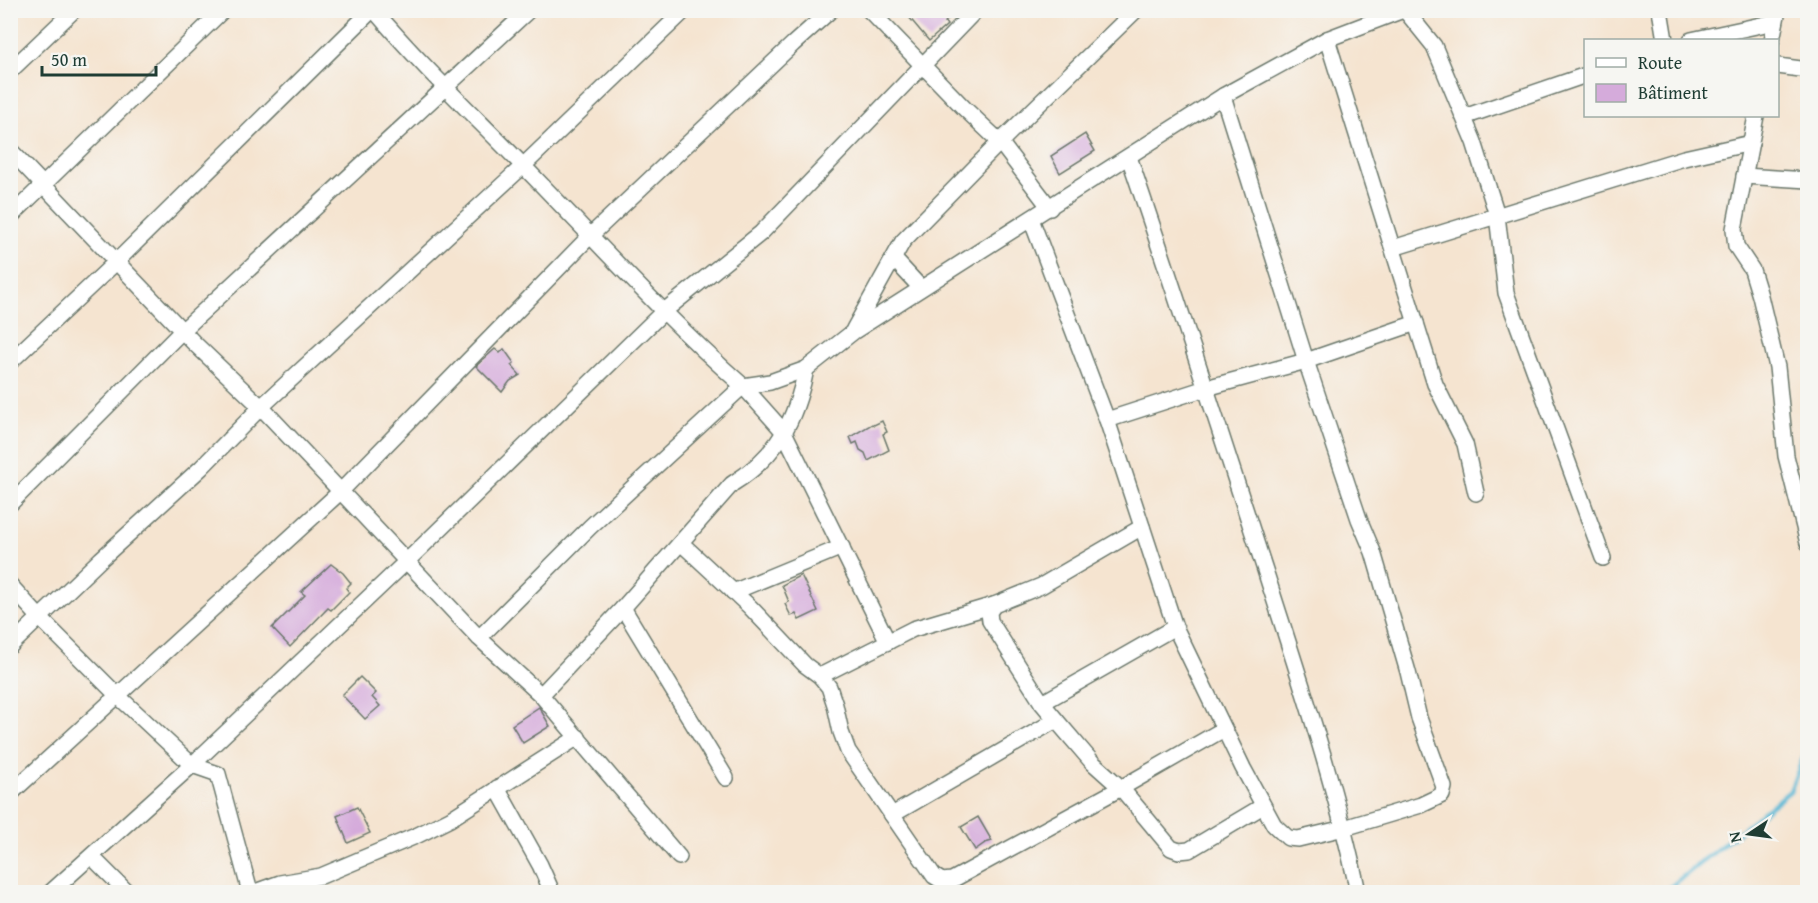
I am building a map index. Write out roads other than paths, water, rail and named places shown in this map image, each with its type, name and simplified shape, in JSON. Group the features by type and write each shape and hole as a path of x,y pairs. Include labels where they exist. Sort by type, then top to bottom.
{"street":[{"path":"10,71 74,10"},
{"path":"10,217 223,10"},
{"path":"10,362 116,262 373,10 400,42 523,165 663,312 743,386 784,432 888,642"},
{"path":"10,504 182,331 529,10"},
{"path":"10,646 201,468 261,407 523,165 685,10"},
{"path":"10,794 340,492 591,236 831,10"},
{"path":"869,10 964,109 1000,142 1050,208"},
{"path":"51,892 192,765 406,562 663,312 761,232 975,10"},
{"path":"853,332 903,241 1000,142 1136,10"},
{"path":"479,638 590,527 743,386 770,382 806,369 853,332 1223,96 1327,39 1404,10 1434,46 1474,142 1497,215 1506,293 1604,558"},
{"path":"1660,10 1665,39"},
{"path":"1695,39 1776,16 1772,39"},
{"path":"1327,39 1435,384 1465,444 1476,493"},
{"path":"1779,66 1808,70"},
{"path":"1464,117 1584,76"},
{"path":"1031,219 1107,420 1175,627 1274,825 1288,838 1298,839 1421,805 1442,795 1444,791 1419,718 1373,552 1359,519 1306,360 1223,96"},
{"path":"1756,117 1734,229 1736,246 1752,270 1761,296 1777,367 1786,456 1808,543"},
{"path":"1393,248 1684,158 1751,143"},
{"path":"10,150 182,331 261,407 479,638 541,695 679,857"},
{"path":"1129,157 1313,721 1344,828 1358,892"},
{"path":"1744,176 1808,180"},
{"path":"894,259 921,288"},
{"path":"1107,420 1206,388 1306,360 1416,323"},
{"path":"541,695 623,608 732,484 751,473 763,461 784,432 800,397 806,369"},
{"path":"820,676 913,629 994,605 1041,586 1142,527"},
{"path":"681,543 829,687 848,751 934,876 942,881 952,880 1224,729"},
{"path":"733,592 842,547"},
{"path":"10,585 118,696 192,765 218,774 250,892"},
{"path":"994,605 989,612 990,621 1042,703 1092,762 1121,788 1171,848 1179,851 1189,850 1263,806"},
{"path":"623,608 726,778"},
{"path":"1042,703 1175,627"},
{"path":"892,815 1056,720"},
{"path":"255,892 282,888 321,876 418,835 450,819 579,737"},
{"path":"497,788 540,865 552,892"},
{"path":"92,856 127,892"}],"waterway":[{"path":"1664,892 1790,791 1808,746"}]}
